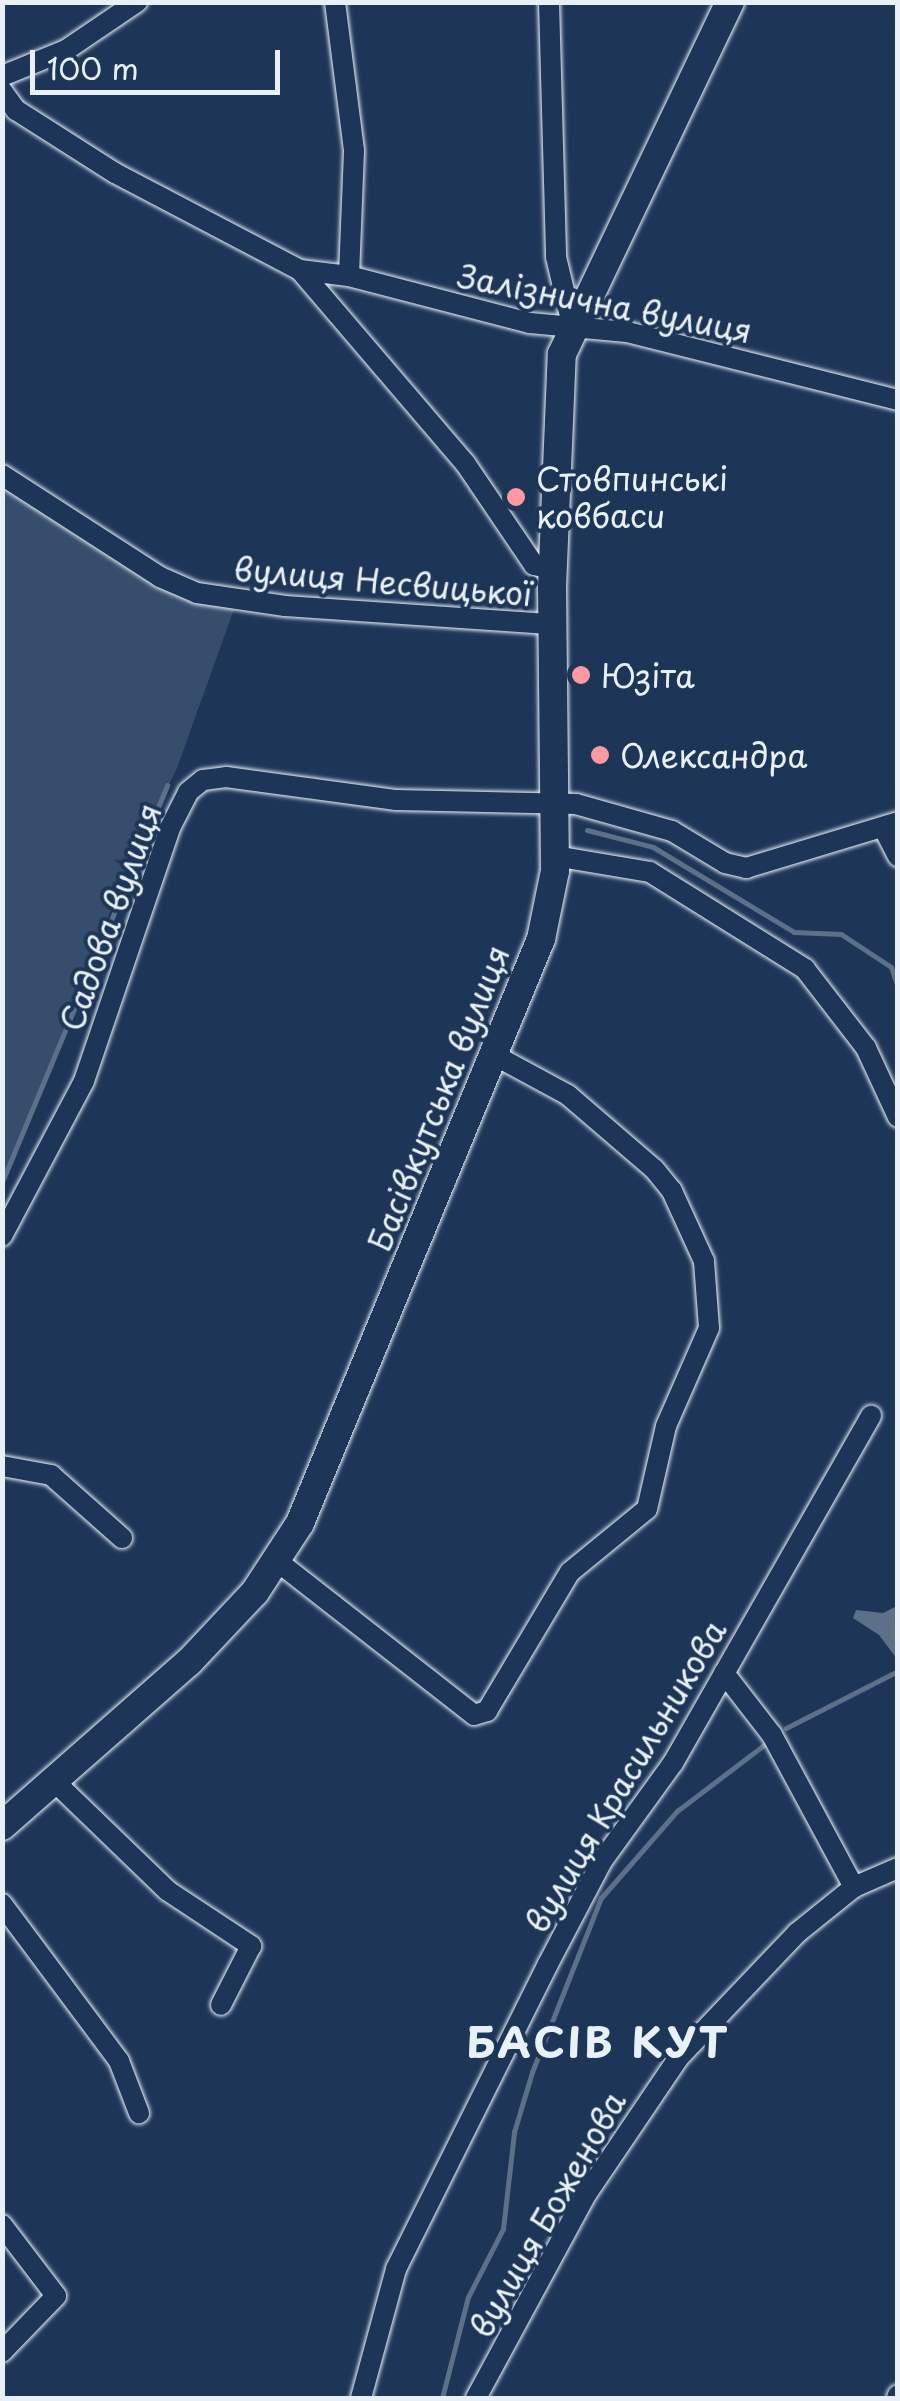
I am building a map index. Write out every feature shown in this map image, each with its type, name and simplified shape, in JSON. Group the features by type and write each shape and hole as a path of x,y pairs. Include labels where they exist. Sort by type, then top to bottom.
{"main road":[{"name":"Басівкутська вулиця","path":"2,1826 189,1662 277,1561 323,1475 494,1055 554,902 552,570 562,354 572,324 730,2"}],"street":[{"path":"2,76 66,50 137,2"},
{"path":"334,2 354,150 349,276"},
{"name":"Басівкутська вулиця","path":"550,2 556,257 572,324"},
{"name":"Залізнична вулиця","path":"2,91 16,110 114,173 300,270 349,276 530,323 627,332 898,400"},
{"name":"Залізнична вулиця","path":"300,270 465,463 534,565 552,570"},
{"name":"вулиця Несвицької","path":"2,474 147,569 197,593 552,624"},
{"name":"Садова вулиця","path":"2,1236 84,1081 172,826 188,792 204,780 226,777 396,800 556,801 672,831 725,864 746,868 890,824"},
{"path":"890,824 898,856"},
{"path":"555,856 650,872 806,968 866,1048 898,1117"},
{"path":"277,1561 474,1714 488,1711 570,1572 647,1509 666,1426 710,1328 704,1261 672,1192 654,1169 568,1095 494,1055"},
{"name":"вулиця Красильникова","path":"361,2398 396,2269 454,2150 497,2077 602,1861 643,1808 872,1416"},
{"path":"2,1466 50,1475 122,1538"},
{"path":"724,1673 772,1735 854,1887"},
{"path":"54,1781 168,1891 250,1946 221,2005"},
{"name":"вулиця Боженова","path":"476,2398 627,2126 679,2057 796,1933 854,1887 898,1868"},
{"path":"2,1904 119,2060 139,2113"},
{"path":"2,2225 56,2296 2,2352"}],"shaded area":[{"path":"3,475 160,577 237,601 177,768 128,867 3,1182"},
{"path":"897,1606 897,1659 879,1635 853,1618 856,1610 883,1613"}],"waterway":[{"path":"2,1182 167,785"},
{"path":"587,830 653,847 794,932 841,934 891,967 898,987"},
{"path":"786,1728 898,1671"},
{"path":"442,2398 468,2297 503,2229 514,2132 532,2072 601,1898 677,1811 764,1745"}],"place":[{"name":"Стовпинські ковбаси","path":"516,497"},
{"name":"Юзіта","path":"581,675"},
{"name":"Олександра","path":"600,755"}],"district":[{"name":"БАСІВ КУТ","path":"598,2041"}]}
